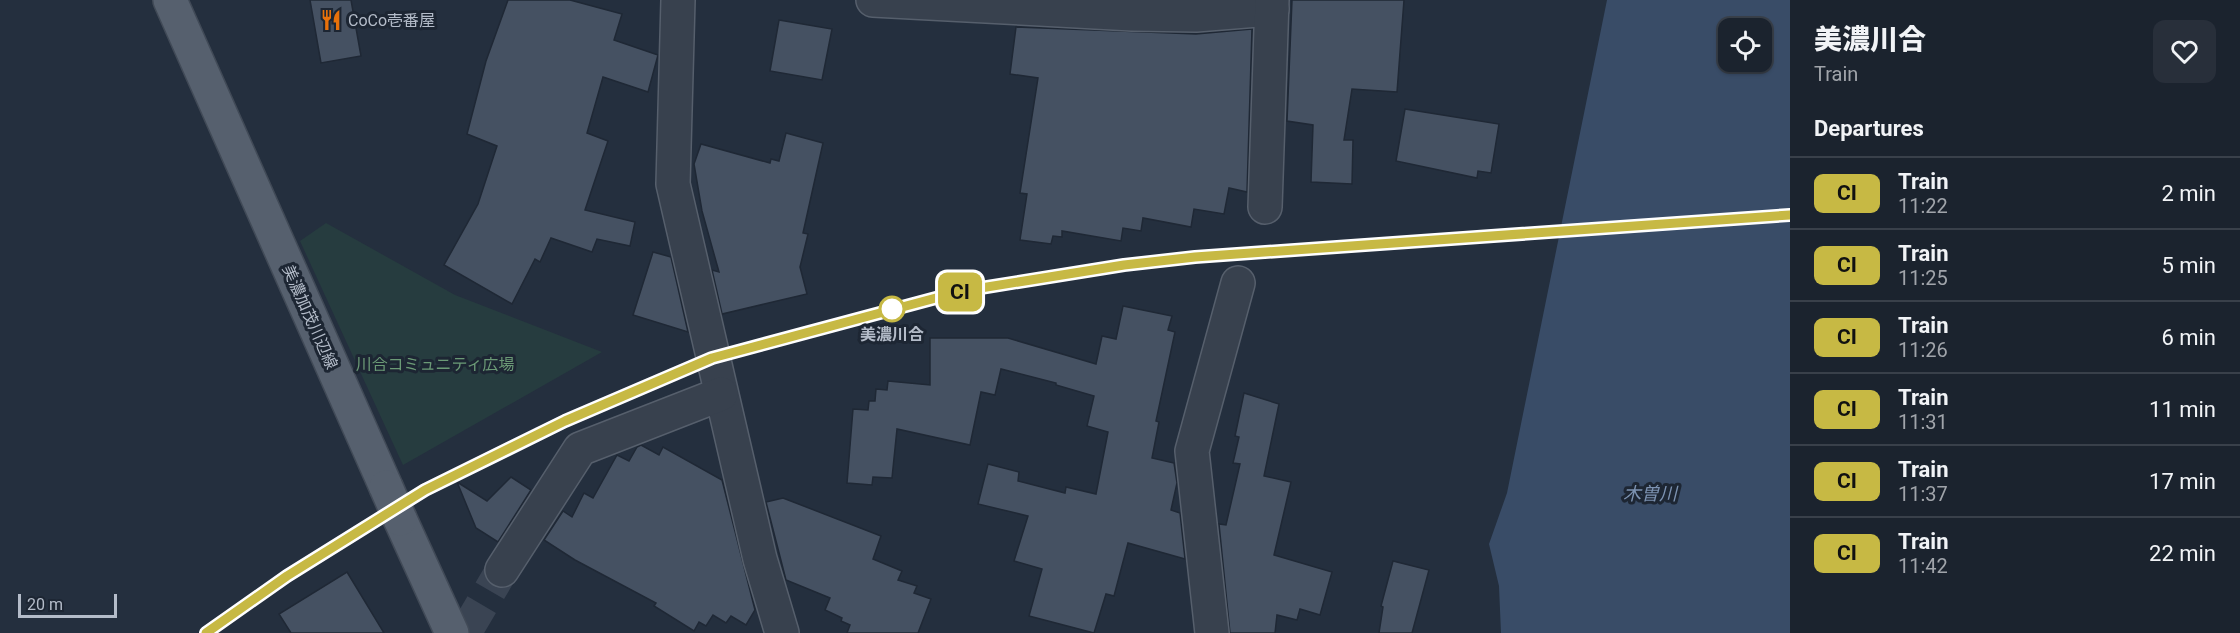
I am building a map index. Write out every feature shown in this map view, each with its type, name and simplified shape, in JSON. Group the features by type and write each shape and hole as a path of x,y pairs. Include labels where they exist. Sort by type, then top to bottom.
{"main road":[{"name":"美濃加茂川辺線","path":"170,0 452,633"}],"street":[{"path":"678,0 673,184 760,559 782,633"},
{"path":"873,0 1196,15 1272,4 1265,207"},
{"path":"1212,633 1192,451 1238,283"},
{"path":"502,570 579,449 721,394"}],"green space":[{"name":"川合コミュニティ広場","path":"326,223 455,295 602,352 403,465 300,241"}],"water":[{"name":"木曽川","path":"1607,0 1790,0 1790,633 1501,633 1499,586 1489,544 1507,493"}],"building":[{"path":"310,0 351,0 361,56 321,63"},
{"path":"508,0 570,0 622,14 614,40 658,55 648,92 603,77 587,133 608,141 585,210 635,222 630,246 597,239 592,252 551,238 540,262 535,259 512,304 444,265 478,204 497,146 467,134 486,61"},
{"path":"1292,0 1404,0 1397,92 1352,89 1344,140 1353,140 1352,184 1311,182 1313,125 1287,121"},
{"path":"779,20 832,29 822,80 770,71"},
{"path":"1016,27 1196,34 1252,29 1247,192 1229,188 1224,214 1194,209 1191,227 1143,218 1141,231 1123,228 1121,241 1062,231 1062,237 1053,236 1051,244 1020,240 1027,194 1020,193 1038,78 1010,74"},
{"path":"1405,109 1499,124 1491,173 1478,171 1477,178 1396,161"},
{"path":"786,133 823,143 803,233 808,234 800,267 807,294 722,314 712,270 719,272 702,211 694,164 701,144 770,163 771,159 779,161"},
{"path":"653,252 671,257 688,332 633,315"},
{"path":"1123,306 1172,316 1168,330 1175,332 1156,421 1159,422 1152,458 1174,463 1177,483 1171,510 1180,513 1185,559 1128,543 1114,596 1106,594 1094,633 1029,616 1042,569 1014,561 1028,516 978,504 988,464 1019,472 1018,481 1065,493 1066,487 1096,494 1108,432 1087,426 1094,396 1056,385 1056,383 1001,369 995,395 981,392 970,445 897,429 892,478 873,477 872,485 847,483 853,409 868,410 869,401 875,401 876,389 887,390 888,381 930,385 930,338 1008,338 1096,364 1102,336 1116,339"},
{"path":"1244,393 1279,404 1264,476 1291,482 1274,555 1332,572 1320,615 1300,609 1297,620 1277,615 1275,633 1230,633 1219,524 1226,525 1240,464 1233,463 1239,437 1235,436"},
{"path":"641,445 659,455 663,447 722,480 755,610 746,625 731,616 726,623 713,615 706,626 699,622 694,631 654,606 656,603 575,560 544,540 563,511 572,517 584,493 593,498 617,455 629,461 637,447"},
{"path":"511,477 531,490 498,542 476,528 457,482 487,501"},
{"path":"783,498 881,536 873,559 902,571 898,580 917,586 914,593 931,599 918,633 847,633 850,625 841,621 842,618 825,610 830,598 786,580 766,502"},
{"path":"1393,561 1429,570 1412,633 1379,633 1383,607 1381,606"},
{"path":"347,572 384,633 291,633 279,614"}],"tunnel":[{"path":"465,633 502,570"}],"railway":[{"path":"206,633 271,587 425,490 565,421 712,358 962,291 1124,265 1195,257 1790,215"}],"train":[{"name":"CI","path":"206,633 287,576 425,490 565,421 712,358 857,317 962,291 1124,265 1195,257 1790,215"}],"place":[{"name":"CoCo壱番屋","path":"331,20"},
{"name":"美濃川合","path":"892,309"}]}
